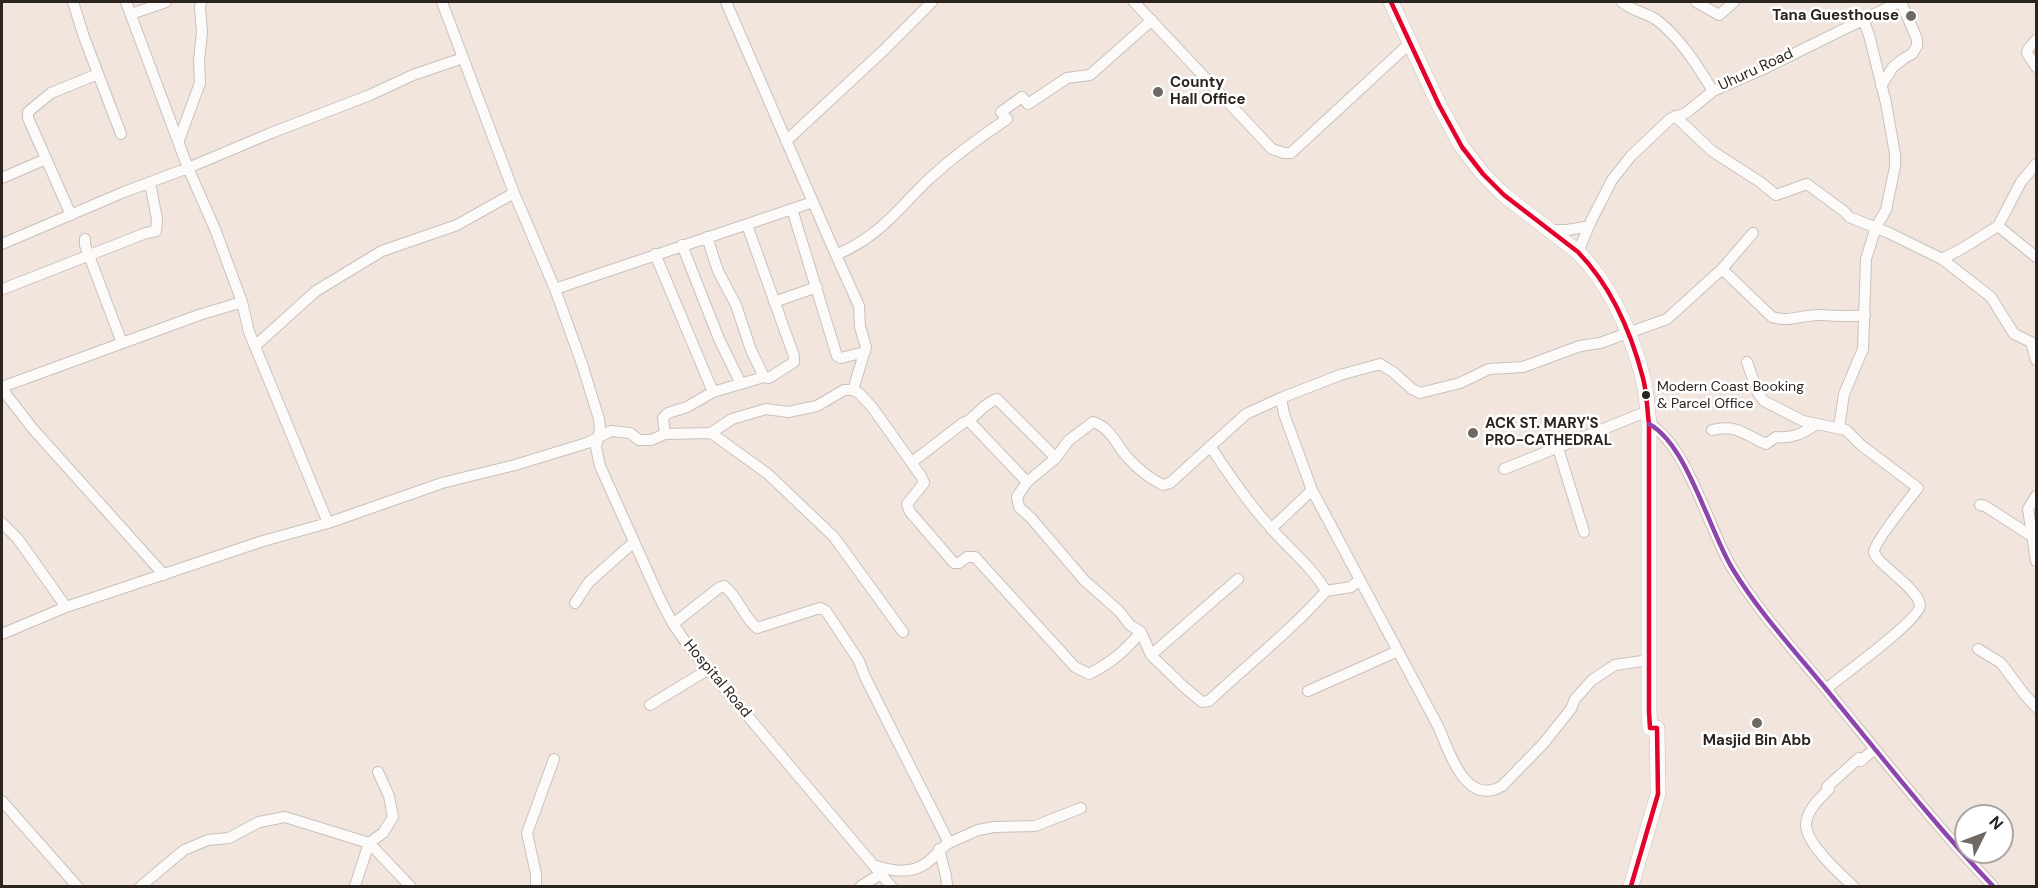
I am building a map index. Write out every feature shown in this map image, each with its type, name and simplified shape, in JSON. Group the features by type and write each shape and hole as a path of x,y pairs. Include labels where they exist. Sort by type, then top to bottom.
{"street":[{"path":"73,2 121,134"},
{"path":"126,2 188,168 215,229 242,302 255,346 328,523"},
{"path":"131,14 166,2"},
{"path":"179,140 200,83 201,2"},
{"name":"Hospital Road","path":"442,2 514,193 555,289 599,419 597,454 600,466 673,624 687,644 891,886"},
{"path":"726,2 859,306 860,327 866,347 853,390"},
{"path":"786,141 932,2"},
{"path":"1136,2 1272,149 1284,153 1292,153 1410,43"},
{"path":"1390,2 1462,147 1483,174 1504,195 1579,253 1614,303 1628,332 1643,379 1648,418 1650,728 1657,728 1658,794 1631,886"},
{"path":"1622,2 1634,11 1658,20 1685,50 1713,91"},
{"path":"1696,2 1719,15 1734,2"},
{"path":"1881,86 1893,67 1912,54 1917,46 1917,39 1900,2"},
{"name":"Uhuru Road","path":"1579,253 1587,228 1612,180 1631,156 1663,125 1675,116 1695,107 1713,91 1900,2"},
{"path":"1839,428 1844,394 1863,349 1866,259 1875,227 1886,210 1895,167 1895,154 1881,86 1863,19"},
{"path":"836,255 855,247 881,229 931,178 1007,119 1001,112 1022,97 1028,104 1067,78 1090,75 1152,20"},
{"path":"2037,40 2027,52 2037,67"},
{"path":"2,244 124,192 370,95 413,75 463,58"},
{"path":"71,215 28,118 28,112 51,93 98,74"},
{"path":"1675,116 1712,151 1776,195 1807,184 1845,212 1849,218 1875,227 1942,259 1991,297 2014,334 2034,341 2037,360"},
{"path":"2,178 46,159"},
{"path":"1942,259 1963,249 1998,226 2021,182 2037,164"},
{"path":"3,289 156,231 157,219 150,183"},
{"path":"255,346 316,291 382,251 457,225 514,193"},
{"path":"555,289 813,202"},
{"path":"792,209 837,356 841,358 865,352"},
{"path":"1886,210 1890,225 1900,240"},
{"path":"665,434 663,418 665,415 687,407 713,392 764,377 769,378 794,362 794,356 747,225"},
{"path":"1998,226 2037,257"},
{"path":"1551,230 1587,228 1579,253"},
{"path":"1359,580 1351,587 1326,591 1294,625 1206,702 1197,700 1151,655 1141,632 1130,626 1119,611 1084,580 1019,507 1017,497 1027,482 1056,458 1068,441 1094,422 1111,434 1128,459 1149,477 1163,484 1170,483 1246,414 1340,375 1380,364 1420,393 1460,383 1490,369 1523,367 1580,346 1600,343 1667,319 1722,269 1753,232"},
{"path":"707,237 718,271 736,305 751,350 764,377"},
{"path":"85,239 85,245 122,343"},
{"path":"682,245 715,329 741,384"},
{"path":"656,254 713,392"},
{"path":"1722,269 1772,317 1783,321 1820,315 1836,317 1865,315"},
{"path":"774,302 817,287"},
{"path":"164,576 33,429 2,388 122,343 242,302"},
{"path":"1747,362 1758,393 1764,401 1803,421 1846,430 1861,445 1918,488 1874,550 1879,561 1912,592 1920,608 1892,638 1826,689"},
{"path":"711,433 732,419 766,409 788,412 817,406 835,394 844,390 853,390 872,407 912,462 924,483 907,504 910,512 954,563 959,563 968,556 975,557 1075,667 1089,674 1113,662 1141,632"},
{"path":"1281,398 1284,414 1312,490 1466,782 1485,790 1502,786 1543,744 1571,709 1575,699 1592,680 1615,665 1649,660"},
{"path":"912,462 963,423 969,421 986,404 997,399 1056,458"},
{"path":"1504,469 1648,418"},
{"path":"1648,418 1665,435 1686,469 1730,565 1748,593 1873,750 1993,886"},
{"path":"969,421 1027,482"},
{"path":"1712,430 1724,427 1739,429 1766,444 1776,437 1786,438 1799,435 1817,424"},
{"path":"2,634 66,607 263,541 328,523 442,483 514,465 597,440 611,431 630,433 639,440 651,440 665,434 711,433 768,474 834,537 903,632"},
{"path":"1210,446 1271,529 1319,579 1326,591"},
{"path":"1558,448 1584,532"},
{"path":"1271,529 1312,490"},
{"path":"2037,496 2028,509 2035,538 2037,561"},
{"path":"1980,505 2035,538"},
{"path":"2,523 18,539 66,607"},
{"path":"575,603 589,582 634,542"},
{"path":"1151,655 1238,579"},
{"path":"673,624 724,586 736,599 752,625 757,628 820,608 826,611 859,661 949,843"},
{"path":"1978,649 2001,663 2025,695 2037,706"},
{"path":"1308,691 1398,651"},
{"path":"650,705 709,669"},
{"path":"1853,886 1810,840 1806,824 1810,811 1829,789 1827,787 1859,758 1861,761 1873,750"},
{"path":"536,886 536,874 527,833 554,759"},
{"path":"355,886 369,843 383,833 393,817 389,796 378,772"},
{"path":"2,801 77,886"},
{"path":"873,865 903,871 918,868 928,862 939,849 978,830 994,827 1035,826 1081,808"},
{"path":"141,886 184,850 208,840 229,838 259,822 285,817 369,843 410,886"},
{"path":"939,849 947,886"},
{"path":"861,886 881,874"}],"transit line":[{"path":"1391,2 1439,105 1462,147 1483,174 1504,195 1578,252 1590,265 1610,295 1626,327 1643,378 1649,424 1649,712 1650,728 1657,728 1658,794 1631,886"},
{"path":"1649,424 1663,434 1686,468 1723,552 1753,600 1908,789 1993,886"}],"place":[{"name":"Tana Guesthouse","path":"1911,16"},
{"name":"County Hall Office","path":"1158,92"},
{"name":"Modern Coast Booking & Parcel Office","path":"1646,395"},
{"name":"ACK ST. MARY'S PRO-CATHEDRAL","path":"1473,433"},
{"name":"Masjid Bin Abb","path":"1757,723"}]}
